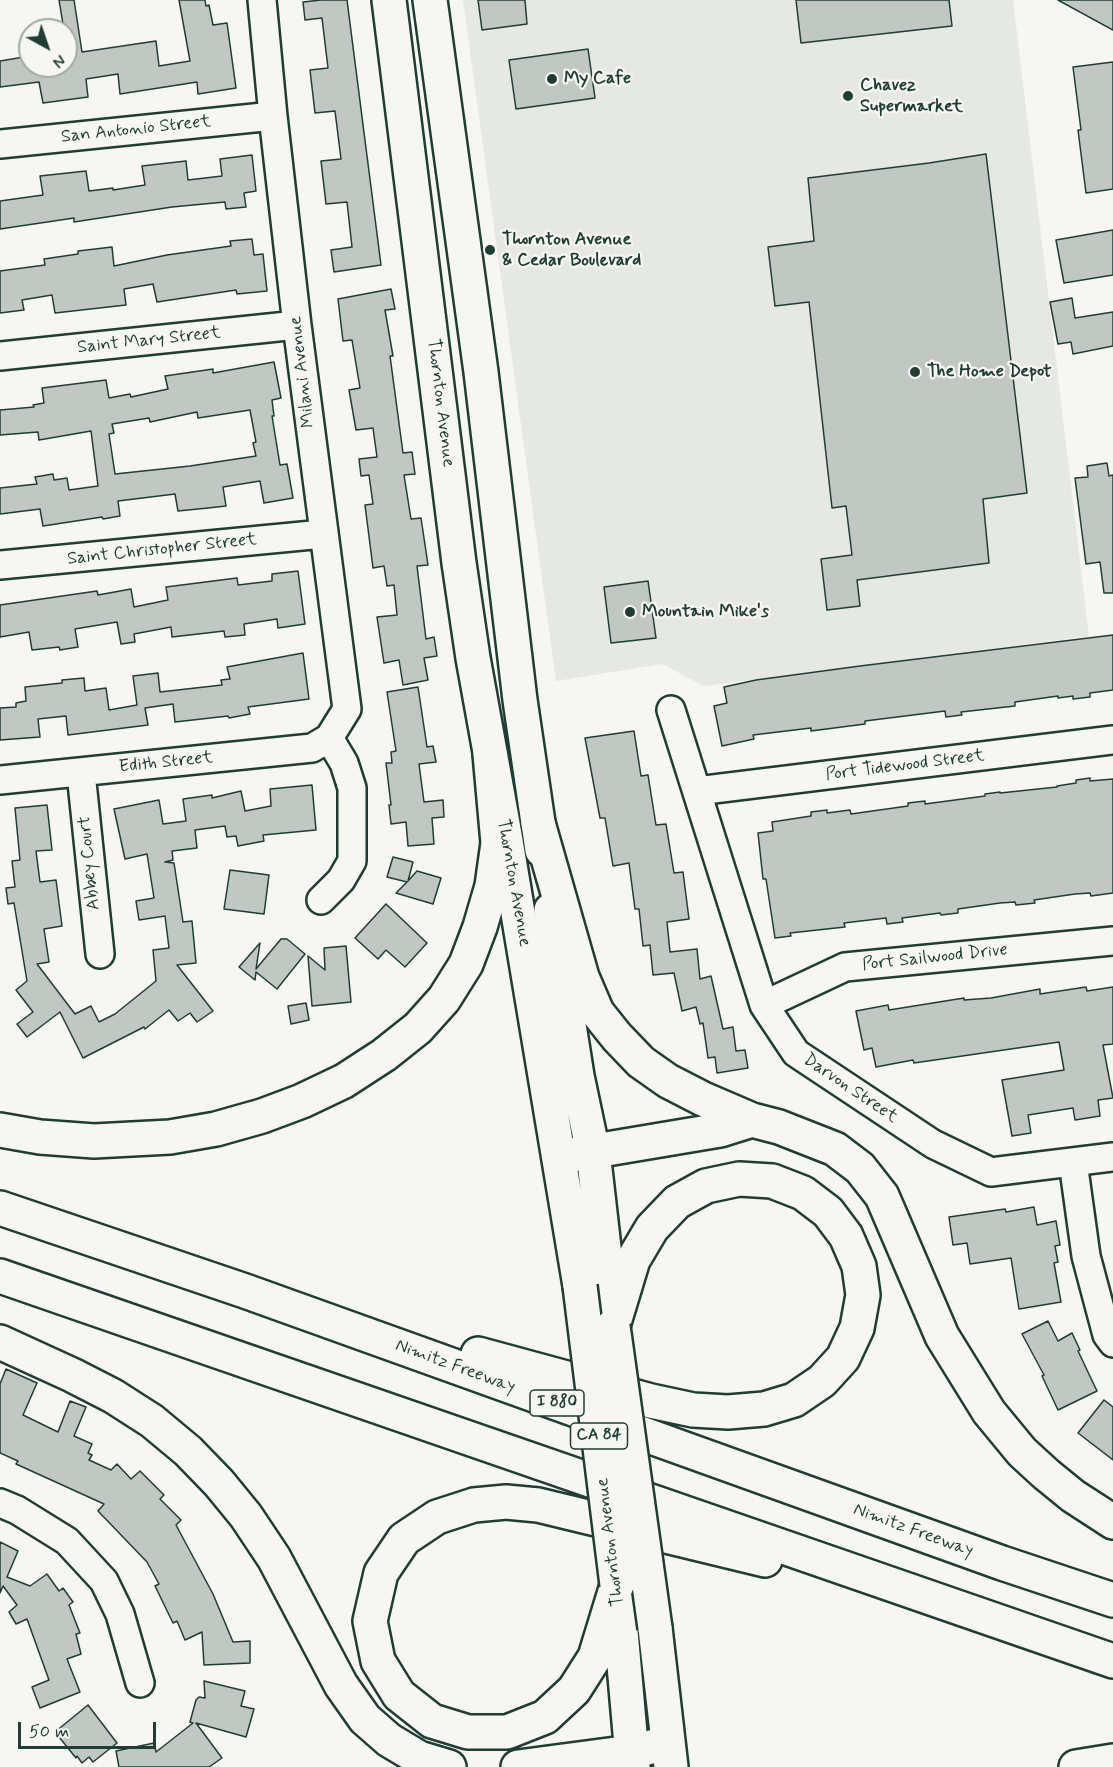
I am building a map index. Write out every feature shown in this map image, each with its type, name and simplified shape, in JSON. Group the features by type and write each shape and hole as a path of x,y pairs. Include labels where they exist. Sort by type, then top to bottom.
{"main road":[{"name":"Thornton Avenue","path":"389,0 459,563 580,1286 617,1585 632,1759"},
{"name":"Thornton Avenue","path":"436,7 520,700 577,1076 593,1152 613,1326 655,1628 669,1755"},
{"path":"0,1130 40,1137 94,1141 170,1137 216,1129 262,1116 302,1101 344,1081 384,1055 418,1028 444,999 466,964 480,927 492,886 498,843 490,754"},
{"path":"538,824 582,978 597,1012 617,1037 641,1062 668,1082 752,1120 779,1127 835,1149 860,1168 882,1196 942,1336 995,1420 1022,1452 1046,1474 1073,1496 1113,1522"},
{"path":"559,1157 720,1130 752,1120"},
{"path":"245,1291 651,1401 693,1410 729,1412 764,1409 794,1400 822,1381 843,1358 857,1328 863,1295 859,1266 846,1236 828,1212 803,1194 772,1182 739,1179 706,1186 677,1202 652,1228 633,1260 613,1326"},
{"name":"Nimitz Freeway","path":"0,1208 245,1291 991,1559 1113,1600"},
{"path":"0,1275 1113,1661"},
{"path":"0,1342 113,1396 152,1421 188,1451 219,1483 246,1516 274,1558 341,1685 365,1719 389,1740 419,1758 449,1767"},
{"path":"617,1585 595,1657 574,1690 545,1717 507,1732 468,1732 432,1721 399,1695 378,1661 370,1621 378,1577 404,1539 437,1517 474,1505 506,1502 538,1505 570,1512 964,1609"},
{"path":"518,1767 669,1755"},
{"path":"1076,1767 1113,1761"}],"street":[{"name":"Milani Avenue","path":"262,0 297,325 347,709 329,738"},
{"name":"San Antonio Street","path":"0,144 273,116"},
{"name":"Saint Mary Street","path":"0,356 297,325"},
{"name":"Saint Christopher Street","path":"0,565 323,534"},
{"name":"Darvon Street","path":"671,710 764,1005 796,1053 933,1144 991,1172 1113,1158"},
{"name":"Edith Street","path":"0,780 312,748 329,738"},
{"path":"321,900 340,880 352,861 352,788 344,763 329,738"},
{"name":"Port Tidewood Street","path":"698,791 1113,740"},
{"name":"Abbey Court","path":"81,772 100,954"},
{"name":"Port Sailwood Drive","path":"764,1005 845,967 1113,941"},
{"path":"1073,1162 1086,1256 1107,1335 1113,1343"},
{"path":"0,1503 17,1510 67,1541 104,1581 120,1614 140,1683"}],"shaded area":[{"path":"463,0 1013,0 1089,636 704,686 662,664 556,681"}],"building":[{"path":"59,0 74,0 77,18 62,18"},
{"path":"179,0 205,0 206,6 209,5 213,25 227,23 236,88 198,94 197,82 120,94 118,74 86,79 88,97 43,103 39,82 0,87 0,61 18,58 18,78 78,78 78,26 82,52 156,41 159,66 190,61"},
{"path":"347,0 381,265 334,272 331,250 352,247 347,202 326,204 321,161 341,159 335,111 315,113 310,70 328,68 322,18 305,20 303,2"},
{"path":"478,0 525,0 527,24 482,30"},
{"path":"796,0 949,0 952,26 801,43"},
{"path":"1058,0 1113,0 1113,30"},
{"name":"My Cafe","path":"588,49 595,98 516,109 509,60"},
{"path":"1113,62 1113,189 1086,193 1073,67"},
{"name":"The Home Depot","path":"986,154 1027,493 983,499 989,563 857,580 860,606 827,610 821,559 852,555 846,506 832,508 809,302 775,306 768,247 814,241 808,178"},
{"path":"252,155 256,191 244,193 246,207 226,209 225,202 172,207 74,222 74,218 0,229 0,201 43,195 40,176 86,171 89,191 113,188 113,190 145,185 142,166 186,161 188,180 222,176 220,159"},
{"path":"1113,230 1113,275 1064,283 1056,240"},
{"path":"252,239 254,255 263,254 267,291 237,294 236,290 157,302 153,284 124,289 126,305 55,313 52,295 22,300 24,310 0,313 0,271 45,265 44,259 78,254 78,251 112,247 114,266 167,255 231,246 230,241"},
{"path":"391,289 395,309 385,310 393,356 390,356 403,453 412,452 415,474 404,475 411,519 421,518 428,565 417,566 426,639 434,637 437,656 424,658 428,680 403,685 399,660 384,663 377,617 397,615 394,585 387,586 384,566 373,568 365,505 373,504 369,475 361,476 359,459 377,457 373,428 356,430 349,390 360,388 352,340 343,341 338,299"},
{"path":"1072,298 1075,318 1113,312 1113,346 1073,354 1071,342 1058,344 1050,302"},
{"path":"274,362 281,398 272,400 274,416 272,416 280,465 287,464 293,498 264,503 260,481 223,487 226,506 178,511 175,494 118,501 120,516 43,526 40,509 0,514 0,488 37,484 35,477 53,474 54,480 67,478 69,490 98,486 91,431 39,440 38,432 0,435 0,410 34,407 33,405 44,403 42,388 106,380 109,398 130,394 131,397 168,389 165,376 213,369 213,373","holes":["250,410 256,442 253,443 256,456 115,474 109,434 114,433 112,424 149,418 150,422 197,412 198,418"]},
{"path":"1107,463 1109,476 1113,475 1113,593 1104,593 1100,562 1086,564 1075,478 1088,477 1087,466"},
{"path":"298,571 305,624 278,628 277,619 244,624 245,635 225,637 224,631 172,637 171,627 134,634 135,642 121,644 117,622 75,629 78,647 60,650 59,647 32,650 29,632 0,637 0,605 97,591 98,595 131,589 134,607 168,600 166,587 237,578 238,585 272,581 272,574"},
{"name":"Mountain Mike's","path":"648,581 656,638 611,643 604,587"},
{"path":"1113,635 1113,690 1090,693 1090,697 1073,699 1073,696 1058,698 1058,696 1015,702 1015,706 961,712 962,715 946,717 945,711 865,721 865,724 811,731 811,728 753,735 754,739 722,746 714,706 727,703 724,687 756,680 860,666"},
{"path":"303,653 309,699 248,707 250,714 229,718 228,716 175,722 173,704 145,708 148,725 68,735 66,716 38,719 40,737 0,740 0,708 16,707 16,703 26,701 25,687 84,678 85,691 106,688 109,710 137,705 133,676 158,673 160,692 222,685 221,680 230,679 227,667"},
{"path":"418,687 427,747 433,746 436,762 419,764 424,802 443,800 444,817 432,818 434,844 408,846 406,822 391,824 386,763 392,763 391,752 396,751 387,692"},
{"path":"634,731 641,776 648,775 656,825 666,824 674,873 683,872 689,919 667,922 670,952 697,949 700,979 711,976 723,1029 733,1027 736,1051 745,1050 748,1068 717,1073 715,1057 708,1058 703,1023 700,1024 696,1007 682,1011 674,973 653,975 650,945 643,946 639,909 635,909 629,863 613,866 605,818 600,818 585,738"},
{"path":"1090,778 1090,781 1113,779 1113,893 1091,896 1090,893 1075,894 1016,905 1015,902 1000,903 958,909 958,913 902,918 903,922 887,924 886,918 844,923 845,927 790,933 791,936 775,938 766,879 763,879 758,833 773,831 772,822 811,816 811,812 827,810 827,813 850,810 851,814 908,806 908,803 925,801 925,804 1000,792 1057,787"},
{"path":"312,785 316,830 263,835 264,841 238,846 236,836 227,837 225,826 195,830 197,848 172,851 173,860 165,862 174,863 183,922 192,921 196,963 177,965 213,1011 197,1022 190,1013 178,1021 169,1010 145,1029 144,1027 83,1058 60,1012 27,1037 17,1024 33,1012 16,990 27,981 14,903 8,904 6,888 15,887 12,861 20,860 15,808 47,805 52,850 36,851 40,882 56,880 62,926 44,929 49,962 37,964 75,1014 91,1006 99,1022 115,1014 156,981 153,950 169,948 165,916 139,920 136,901 154,898 147,854 125,859 114,809 159,800 163,824 186,821 183,799 212,795 212,798 241,791 245,811 271,806 270,789"},
{"path":"393,857 413,862 408,881 417,871 441,878 433,904 396,893 407,882 387,877"},
{"path":"230,870 269,875 264,914 224,909"},
{"path":"386,904 427,943 405,967 386,950 378,959 355,938"},
{"path":"281,939 287,939 305,954 277,989 256,972 255,980 239,967 260,943 256,969"},
{"path":"346,946 351,1002 312,1006 308,956 325,970 324,948"},
{"path":"1086,987 1087,991 1113,987 1113,1044 1103,1045 1113,1098 1098,1100 1100,1116 1075,1120 1073,1108 1028,1115 1031,1133 1012,1136 1002,1080 1064,1070 1059,1042 914,1063 913,1060 876,1067 872,1048 864,1050 856,1011 888,1005 889,1010 964,998 964,1000 991,998 1040,989 1040,994"},
{"path":"306,1003 309,1020 291,1024 288,1006"},
{"path":"1034,1207 1037,1225 1056,1221 1060,1245 1055,1246 1058,1262 1054,1263 1061,1302 1019,1309 1011,1258 970,1264 967,1243 953,1245 949,1217"},
{"path":"1048,1321 1058,1341 1072,1333 1097,1391 1058,1410 1042,1376 1044,1375 1022,1334"},
{"path":"6,1369 37,1383 23,1415 58,1432 70,1401 86,1407 74,1436 92,1444 88,1453 92,1455 89,1460 111,1470 117,1464 131,1479 140,1471 164,1495 160,1499 181,1520 176,1525 213,1594 233,1642 250,1641 250,1663 204,1665 202,1632 185,1640 177,1621 173,1623 155,1586 159,1584 147,1562 98,1511 104,1504 16,1464 18,1461 0,1453 0,1384"},
{"path":"1104,1400 1113,1407 1113,1460 1078,1433"},
{"path":"0,1542 18,1551 7,1577 30,1586 47,1574 59,1591 63,1588 73,1602 69,1605 80,1633 76,1634 81,1654 67,1659 80,1692 40,1708 32,1687 49,1680 27,1619 16,1624 9,1612 17,1605 3,1586 0,1593"},
{"path":"204,1681 245,1691 241,1706 254,1709 246,1737 196,1723 222,1758 209,1767 119,1767 116,1751 154,1743 156,1752 193,1723 190,1722 196,1700 199,1697 205,1698"},
{"path":"88,1705 117,1743 93,1762 89,1757 82,1763 55,1732"}],"place":[{"name":"My Cafe","path":"552,79"},
{"name":"Chavez Supermarket","path":"848,96"},
{"name":"Thornton Avenue & Cedar Boulevard","path":"490,250"},
{"name":"The Home Depot","path":"915,372"},
{"name":"Mountain Mike's","path":"630,612"}]}
